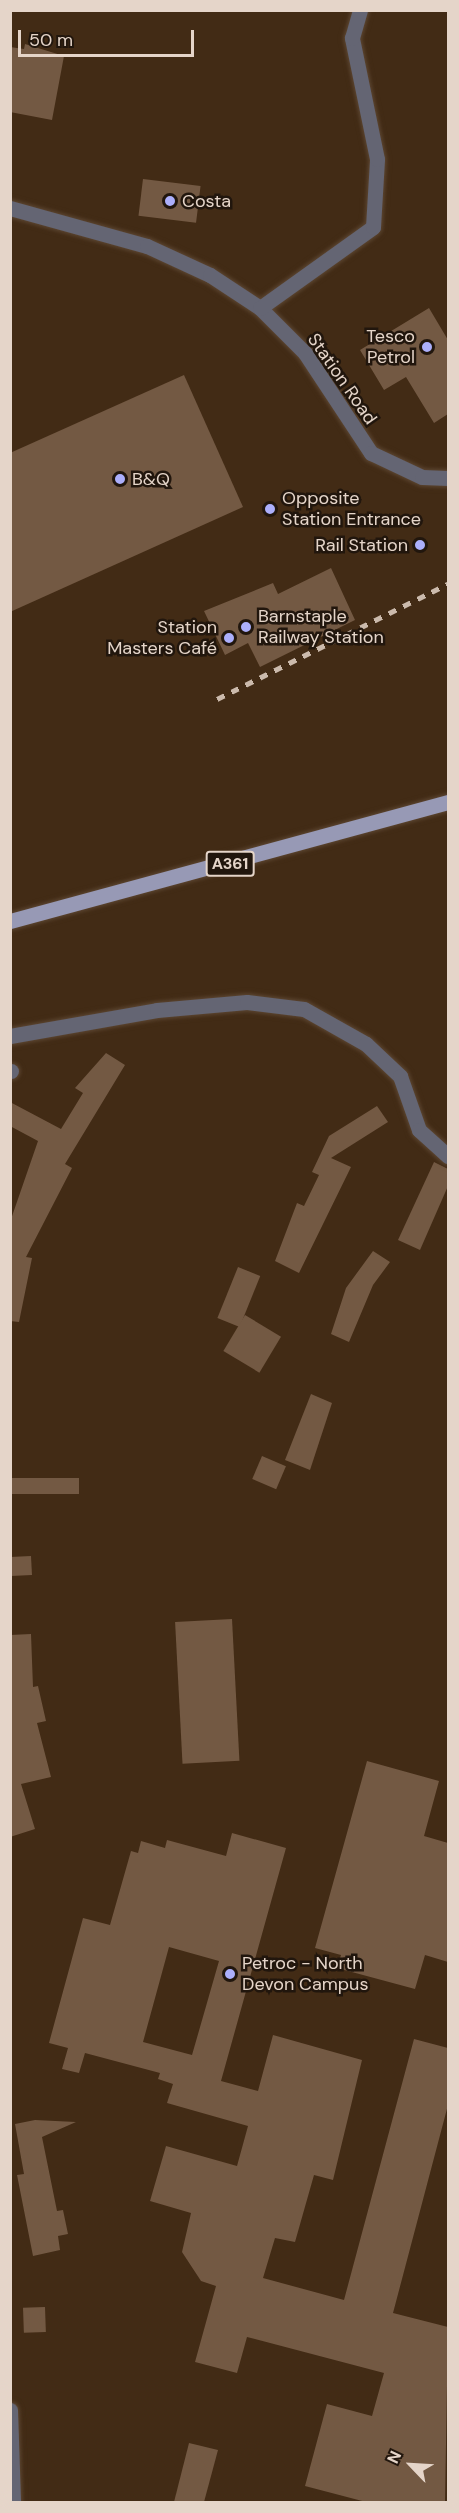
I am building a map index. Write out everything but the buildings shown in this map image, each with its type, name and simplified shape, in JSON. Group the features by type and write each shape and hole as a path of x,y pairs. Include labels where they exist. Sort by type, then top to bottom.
{"main road":[{"name":"A361","path":"10,921 448,802"}],"street":[{"path":"260,308 373,227 377,159 352,38 360,10"},
{"name":"Station Road","path":"10,208 177,258 260,308 305,353 370,453 422,477 448,478"},
{"path":"10,1036 168,1009 247,1002 304,1009 366,1044 400,1076 418,1130 448,1156"},
{"path":"10,2410 13,2502"}],"railway":[{"path":"217,699 448,584"}],"place":[{"name":"Costa","path":"170,201"},
{"name":"Tesco Petrol","path":"427,347"},
{"name":"B&Q","path":"120,479"},
{"name":"Opposite Station Entrance","path":"270,509"},
{"name":"Rail Station","path":"420,545"},
{"name":"Barnstaple Railway Station","path":"246,627"},
{"name":"Station Masters Café","path":"229,638"},
{"name":"Petroc - North Devon Campus","path":"230,1974"}]}
